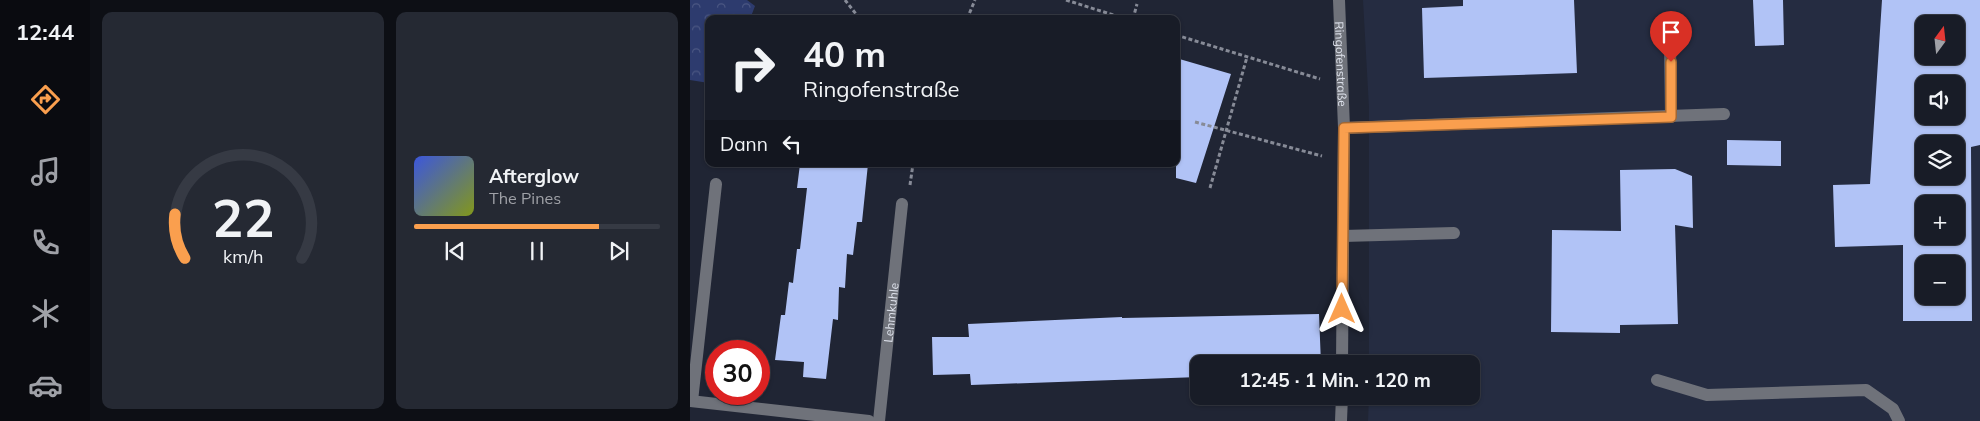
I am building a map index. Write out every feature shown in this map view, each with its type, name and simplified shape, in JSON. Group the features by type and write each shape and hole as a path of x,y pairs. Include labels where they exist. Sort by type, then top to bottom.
{"street":[{"name":"Ringofenstraße","path":"1339,0 1344,128 1342,355"},
{"path":"1670,43 1671,117"},
{"path":"1344,128 1724,114"},
{"path":"716,184 691,401 869,421"},
{"name":"Lehmkuhle","path":"879,421 902,204"},
{"path":"1343,236 1454,233"},
{"path":"1657,380 1706,395 1866,390 1893,409 1899,421"},
{"path":"1341,421 1342,405"}],"path":[{"path":"845,0 857,15"},
{"path":"969,15 976,0"},
{"path":"1066,0 1113,15"},
{"path":"1134,15 1137,4"},
{"path":"1180,36 1342,86"},
{"path":"1210,188 1246,57"},
{"path":"1194,122 1344,162"}],"shaded area":[{"path":"1363,0 1980,0 1980,421 1368,421 1369,405 1480,405 1480,355 1369,355 1369,108"}],"green space":[{"path":"690,0 747,0 755,6 752,15 705,15 705,82 690,80"}],"building":[{"path":"1463,0 1574,0 1577,73 1424,78 1422,8 1463,6"},
{"path":"1753,0 1783,0 1784,45 1755,46"},
{"path":"1882,0 1980,0 1980,145 1971,147 1972,321 1903,321 1903,245 1835,247 1833,185 1870,184"},
{"path":"1180,59 1231,74 1196,183 1176,178 1176,167 1180,167"},
{"path":"1727,140 1781,141 1781,166 1727,165"},
{"path":"800,167 868,167 862,222 857,222 853,255 847,254 845,288 839,287 838,320 833,319 826,379 803,377 804,362 775,360 781,315 785,315 789,282 793,283 797,249 800,249 807,188 797,188"},
{"path":"1675,169 1692,176 1693,228 1675,225 1678,324 1620,325 1620,333 1551,332 1552,230 1621,231 1620,170"},
{"path":"1319,314 1321,355 1190,355 1190,377 971,385 970,374 933,375 932,337 969,337 968,324 1122,318"}],"route":[{"path":"1342,309 1344,128 1671,117 1671,62"}]}
